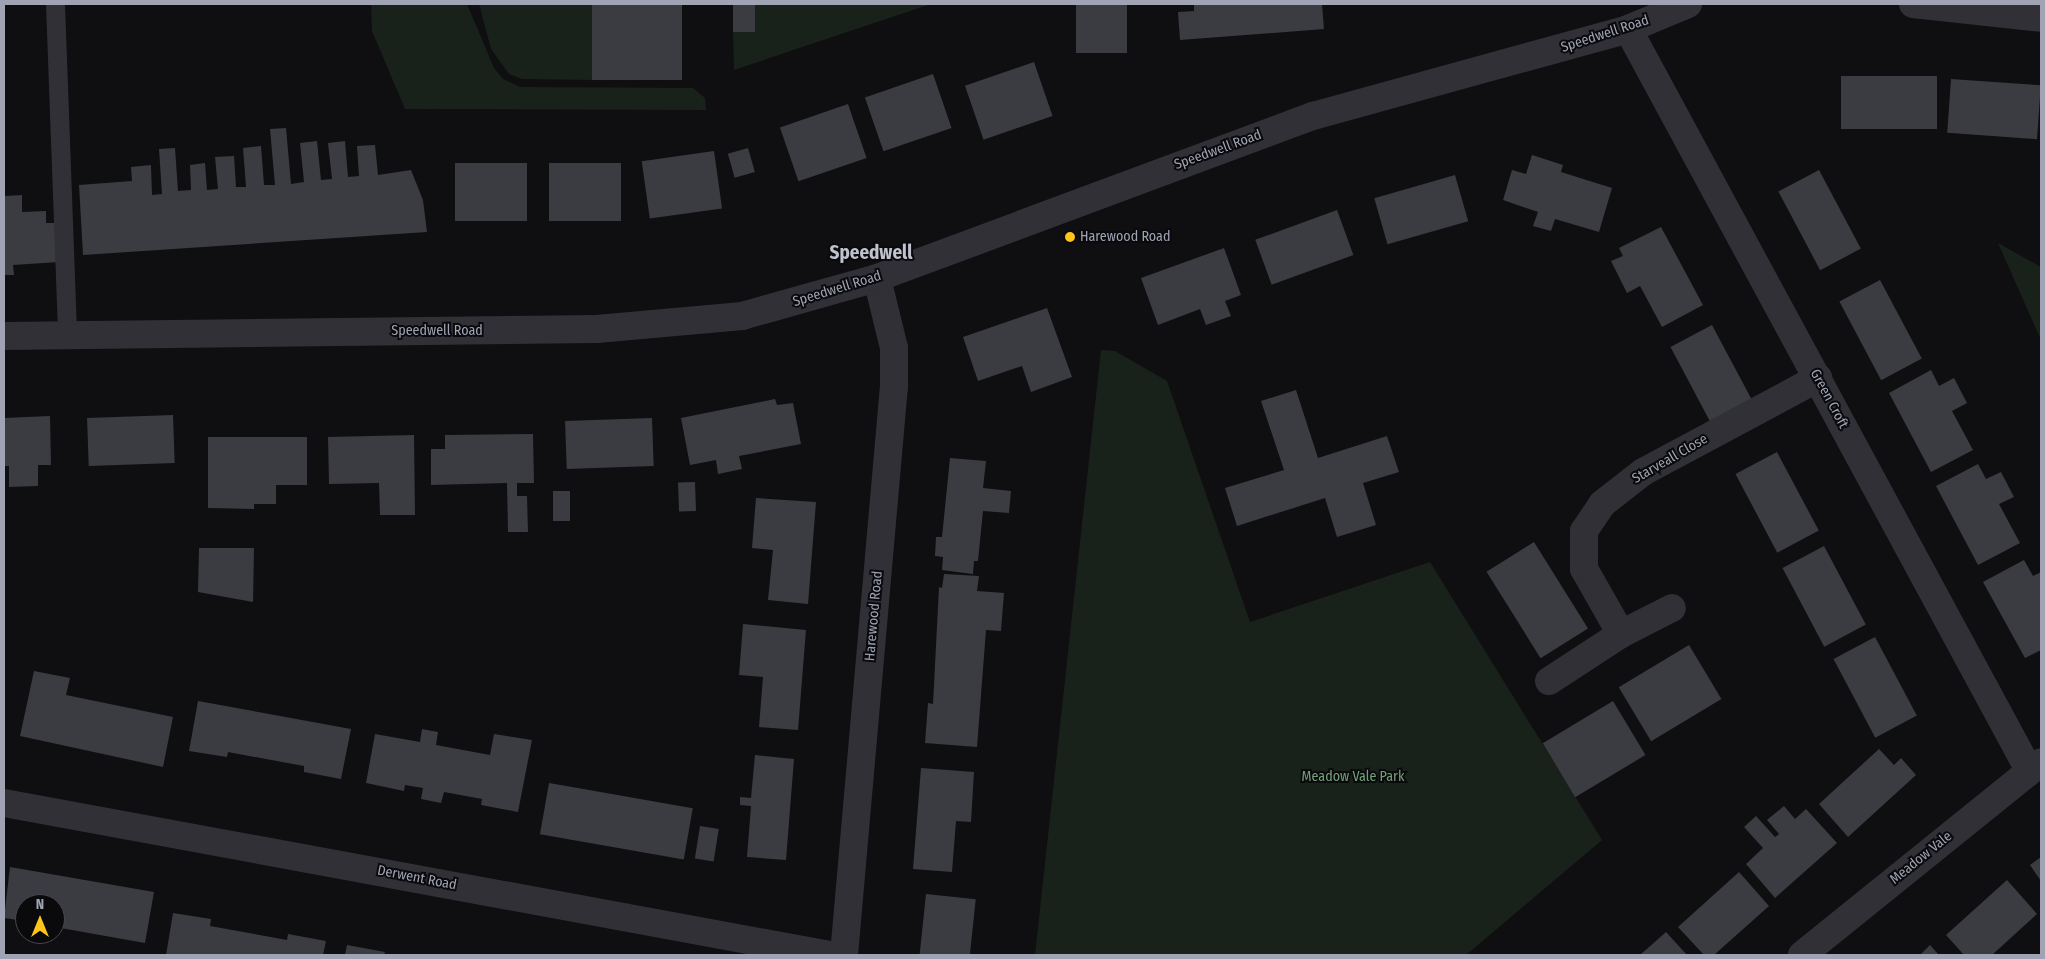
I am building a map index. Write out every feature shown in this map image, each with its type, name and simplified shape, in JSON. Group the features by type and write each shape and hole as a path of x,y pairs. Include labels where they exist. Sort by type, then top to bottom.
{"street":[{"name":"Speedwell Road","path":"4,336 597,330 742,316 878,278 1313,116 1628,29 1688,4"},
{"path":"1913,4 2041,18"},
{"name":"Green Croft","path":"1628,29 1818,378 2035,766"},
{"name":"Harewood Road","path":"844,955 894,386 894,348 878,278"},
{"name":"Starveall Close","path":"1621,634 1584,569 1584,531 1602,504 1643,472 1818,378"},
{"path":"1549,681 1621,634 1672,608"},
{"name":"Meadow Vale","path":"1802,955 2035,766"},
{"name":"Derwent Road","path":"4,803 830,955"}],"lane":[{"path":"55,4 67,335"}],"green space":[{"path":"371,4 467,4 494,68 503,79 520,87 693,88 705,98 706,110 405,109 372,31"},
{"path":"479,4 592,4 592,80 522,79 509,74 491,49"},
{"path":"755,4 931,4 734,70 733,32 755,32"},
{"path":"1998,243 2041,267 2041,340"},
{"name":"Meadow Vale Park","path":"1101,350 1115,351 1167,381 1250,622 1430,562 1602,840 1466,955 1035,955"}],"building":[{"path":"592,4 682,4 682,80 592,80"},
{"path":"733,4 755,4 755,32 733,32"},
{"path":"1076,4 1127,4 1127,53 1076,53"},
{"path":"1194,4 1322,4 1324,29 1180,40 1178,12 1194,11"},
{"path":"1034,62 1053,116 984,140 965,86"},
{"path":"933,74 952,128 883,151 865,97"},
{"path":"1841,76 1937,76 1937,129 1841,129"},
{"path":"1951,79 2041,85 2037,139 1947,133"},
{"path":"848,104 867,158 798,181 780,127"},
{"path":"286,128 291,184 304,182 300,143 317,141 321,180 332,179 328,143 345,141 348,177 359,176 357,146 375,145 378,175 411,170 423,200 427,232 83,255 79,185 132,181 131,167 151,165 152,195 162,194 159,149 175,148 178,191 191,190 190,165 205,163 207,190 218,189 215,157 234,156 236,187 246,187 243,148 261,146 264,185 275,185 270,129"},
{"path":"748,148 755,172 735,178 728,154"},
{"path":"714,151 722,208 650,219 642,161"},
{"path":"1532,155 1563,165 1561,172 1612,188 1599,232 1555,219 1551,231 1533,226 1538,212 1503,200 1512,170 1526,174"},
{"path":"455,163 527,163 527,221 455,221"},
{"path":"549,163 621,163 621,221 549,221"},
{"path":"1819,170 1861,249 1820,270 1778,192"},
{"path":"1455,175 1468,221 1387,244 1374,198"},
{"path":"22,195 22,212 46,211 46,223 58,223 59,262 13,265 14,275 4,275 4,196"},
{"path":"1337,210 1353,255 1272,285 1255,240"},
{"path":"1661,227 1703,305 1662,327 1640,286 1627,293 1611,261 1623,256 1619,248"},
{"path":"1224,248 1241,295 1225,301 1231,316 1206,325 1200,309 1158,325 1141,278"},
{"path":"1880,280 1922,359 1881,380 1839,302"},
{"path":"1047,308 1072,377 1031,392 1022,366 978,381 963,337"},
{"path":"1712,325 1754,404 1712,426 1671,347"},
{"path":"1931,370 1939,386 1954,378 1967,403 1952,411 1973,450 1931,472 1889,393"},
{"path":"1296,390 1318,458 1387,436 1399,472 1363,483 1376,525 1337,537 1325,498 1237,526 1225,488 1284,470 1261,401"},
{"path":"775,399 777,405 793,403 801,444 739,456 742,469 718,474 716,460 690,465 681,418"},
{"path":"173,415 175,463 89,466 87,418"},
{"path":"50,416 51,465 38,465 38,486 9,487 9,466 4,466 4,418"},
{"path":"652,418 654,466 567,469 565,421"},
{"path":"533,434 534,483 517,483 517,496 527,496 528,532 508,532 507,483 431,485 431,449 445,449 445,435"},
{"path":"414,435 415,515 380,515 379,483 329,484 328,437"},
{"path":"208,437 307,437 307,485 276,485 276,504 254,504 254,509 208,508"},
{"path":"1777,452 1819,531 1777,553 1736,474"},
{"path":"950,458 986,461 983,488 1011,491 1009,513 983,511 978,561 974,561 973,574 942,570 943,557 935,556 936,537 942,537"},
{"path":"1978,464 1986,479 2001,472 2014,497 1999,504 2020,543 1978,565 1936,486"},
{"path":"695,482 696,511 679,512 678,483"},
{"path":"553,491 570,491 570,521 553,521"},
{"path":"756,498 816,502 808,604 768,600 773,550 752,548"},
{"path":"1534,542 1588,629 1541,658 1487,572"},
{"path":"1824,546 1866,625 1824,647 1783,568"},
{"path":"199,548 254,548 253,602 198,592"},
{"path":"2024,560 2033,576 2041,572 2041,650 2025,658 1983,582"},
{"path":"944,574 979,576 977,591 1004,593 1001,631 986,630 977,747 925,743 928,703 933,704 939,587 942,588"},
{"path":"743,624 806,630 798,730 759,727 763,677 739,675"},
{"path":"1875,637 1917,716 1875,738 1834,659"},
{"path":"1689,645 1721,699 1651,741 1619,687"},
{"path":"34,671 70,678 66,695 173,717 163,767 20,736"},
{"path":"198,701 351,729 341,779 304,772 304,766 228,752 227,757 189,751"},
{"path":"1613,701 1645,755 1575,797 1543,743"},
{"path":"422,729 438,732 436,745 490,755 494,734 532,740 518,812 481,805 482,799 444,792 441,803 421,799 423,788 405,785 404,791 366,783 375,734 420,742"},
{"path":"1879,749 1894,765 1901,758 1916,775 1848,837 1819,804"},
{"path":"755,755 794,759 786,860 747,857 751,806 740,805 740,797 751,798"},
{"path":"921,768 974,772 971,822 956,821 952,872 913,869"},
{"path":"549,783 693,808 684,860 540,834"},
{"path":"1784,806 1795,819 1806,809 1837,843 1775,898 1746,864 1763,848 1744,827 1756,816 1775,837 1779,834 1767,820"},
{"path":"700,826 719,829 714,862 695,859"},
{"path":"2041,857 2041,881 2030,865"},
{"path":"10,867 154,892 145,943 65,929 65,894 15,894 15,920 4,918"},
{"path":"1739,872 1769,906 1714,955 1704,955 1678,927"},
{"path":"2007,880 2037,914 1992,955 1964,955 1946,935"},
{"path":"926,894 976,899 970,955 920,955"},
{"path":"173,913 211,919 210,926 287,940 288,934 326,941 323,955 166,955"},
{"path":"1666,932 1687,955 1640,955"},
{"path":"347,945 385,952 384,955 345,955"},
{"path":"1930,945 1939,955 1920,955"}],"place":[{"name":"Harewood Road","path":"1070,237"}],"district":[{"name":"Speedwell","path":"871,253"}]}
